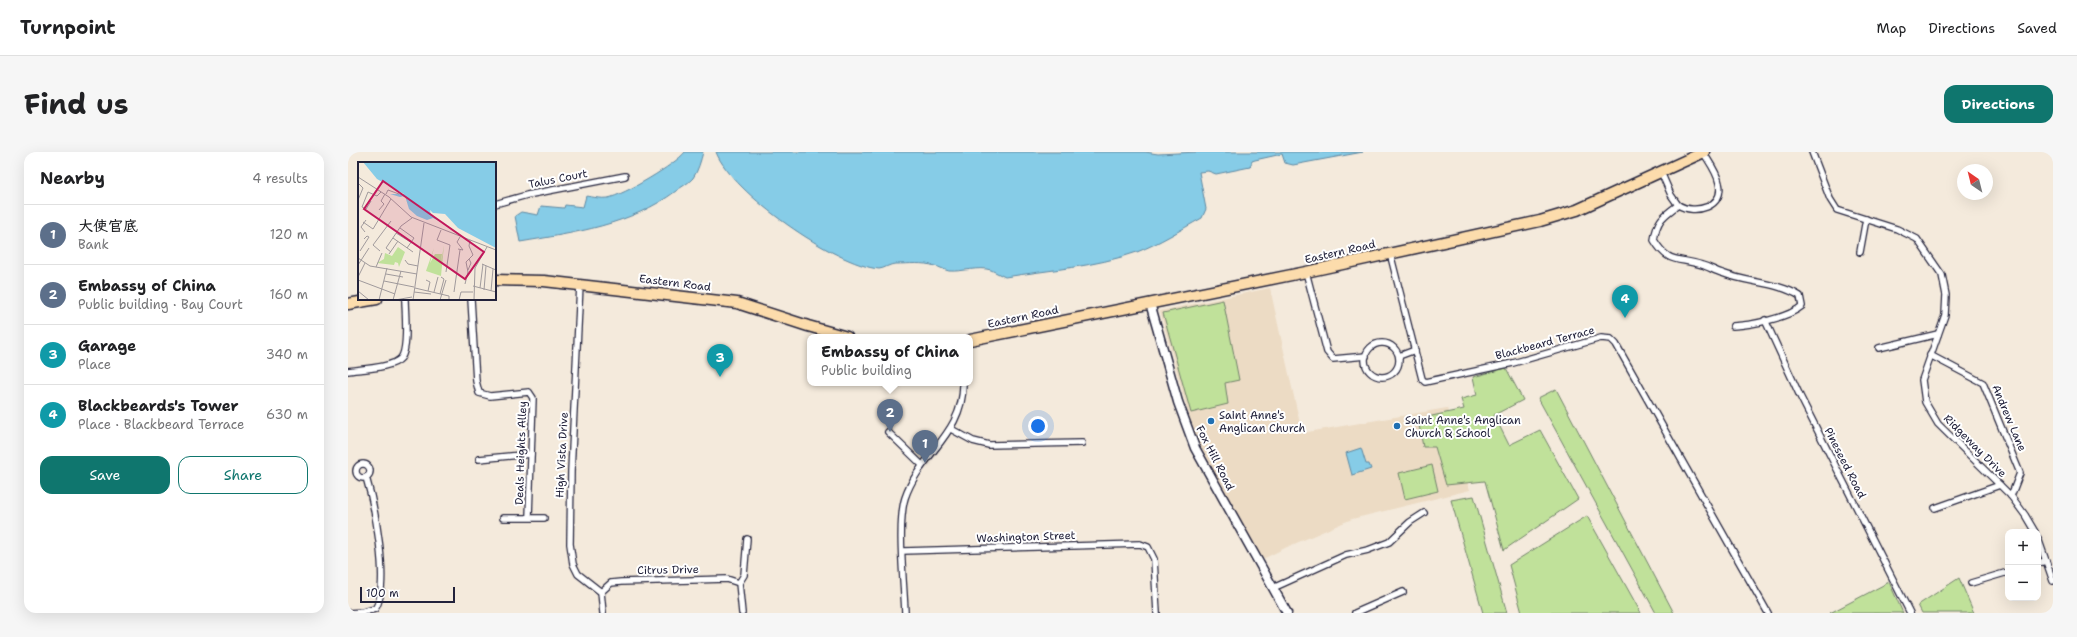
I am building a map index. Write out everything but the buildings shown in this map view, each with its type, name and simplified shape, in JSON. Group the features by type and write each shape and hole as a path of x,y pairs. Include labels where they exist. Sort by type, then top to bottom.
{"highway":[{"name":"Eastern Road","path":"973,339 1306,272 1540,221 1577,210 1704,152"},
{"name":"Eastern Road","path":"496,280 544,281 737,303 836,334"},
{"path":"348,304 371,300"}],"main road":[{"name":"Fox Hill Road","path":"1150,303 1178,402 1191,438 1287,613"}],"street":[{"path":"1661,172 1671,195 1678,205 1686,209 1704,209 1711,205 1719,193 1720,184 1704,152"},
{"name":"Ridgeway Drive","path":"1812,152 1830,199 1837,210 1897,229 1917,239 1942,275 1946,295 1945,315 1922,380 1925,402 1938,424 2011,496 2033,529"},
{"name":"Talus Court","path":"496,204 527,195 626,176"},
{"path":"1678,205 1661,217 1656,228 1654,240 1661,252 1674,260 1698,263 1721,273 1789,289 1800,296 1802,306 1794,314 1749,325 1733,326"},
{"path":"1860,252 1866,219"},
{"name":"Blackbeard Terrace","path":"1390,253 1422,379 1425,382 1430,383 1513,363 1601,338 1611,339 1616,344 1768,613"},
{"path":"1306,272 1327,352 1330,357 1333,359 1366,356"},
{"name":"High Vista Drive","path":"580,285 571,471 570,544 572,564 578,574 601,592"},
{"path":"348,371 387,366 401,359 404,354 405,300"},
{"name":"Deals Heights Alley","path":"471,300 476,381 479,393 490,396 529,392 532,394 529,517"},
{"name":"Pineseed Road","path":"1765,320 1800,396 1910,613"},
{"path":"1879,348 1938,334"},
{"path":"1383,343 1393,347 1399,356 1398,367 1390,374 1385,376 1379,376 1370,371 1366,361 1366,356 1372,346 1383,343"},
{"path":"1399,356 1415,350"},
{"name":"Andrew Lane","path":"1930,355 1984,383 2020,473 2011,496"},
{"path":"905,613 902,516 905,498 913,479 922,465 951,429 961,404 963,386"},
{"path":"951,429 973,441 989,445 1082,443"},
{"path":"888,432 922,465"},
{"path":"479,459 531,454"},
{"path":"348,613 363,612 375,609 381,592 380,539 366,477"},
{"path":"1934,508 2000,485"},
{"path":"1273,588 1346,554 1368,550 1389,542 1410,522 1424,513"},
{"path":"503,518 544,518"},
{"path":"742,613 739,583 744,575 747,539"},
{"name":"Washington Street","path":"903,551 1140,544 1148,547 1154,559 1157,613"},
{"path":"2041,547 2053,581"},
{"path":"2041,562 2046,561"},
{"path":"1971,583 2005,573"},
{"name":"Citrus Drive","path":"601,592 611,583 628,581 727,579 739,583"},
{"path":"601,592 603,613"},
{"path":"1355,613 1403,592"}],"shaded area":[{"name":"Saint Anne's Anglican Church & School","path":"1270,288 1302,433 1447,408 1470,490 1352,519 1261,560 1201,449 1190,419 1160,311"}],"green space":[{"path":"1223,300 1239,380 1225,383 1228,404 1191,413 1163,313"},
{"path":"1506,368 1523,400 1494,415 1509,445 1540,430 1578,499 1504,550 1485,481 1446,485 1435,447 1423,447 1418,419 1464,409 1461,399 1477,395 1473,377"},
{"path":"1556,389 1674,613 1656,613 1538,398"},
{"path":"1432,465 1438,491 1405,499 1399,473"},
{"path":"1474,496 1507,613 1483,613 1451,500"},
{"path":"1587,516 1641,613 1522,613 1509,565"},
{"path":"1959,578 1974,613 1922,613 1918,605"},
{"path":"1889,582 1903,613 1830,613"}],"water":[{"path":"685,152 703,152 695,175 691,180 659,203 621,220 601,226 520,242 515,216 521,212 538,215 541,206 564,208 565,205 583,207 586,196 608,198 616,196 661,171"},
{"path":"716,152 1145,152 1158,154 1198,152 1363,152 1293,165 1285,163 1282,154 1252,161 1250,167 1216,174 1208,171 1199,172 1206,209 1202,218 1154,245 1137,252 1105,261 1071,268 1005,277 986,269 949,271 930,265 893,264 879,269 860,265 837,255 812,241 763,206 742,187 726,169"},
{"path":"1361,448 1366,464 1369,464 1371,469 1352,475 1346,453"}],"place":[{"name":"Blackbeards's Tower","path":"1625,318"},
{"name":"Garage","path":"720,377"},
{"name":"Saint Anne's Anglican Church","path":"1211,421"},
{"name":"Saint Anne's Anglican Church & School","path":"1397,426"},
{"name":"Embassy of China","path":"890,432"},
{"name":"大使官底","path":"925,463"}]}
